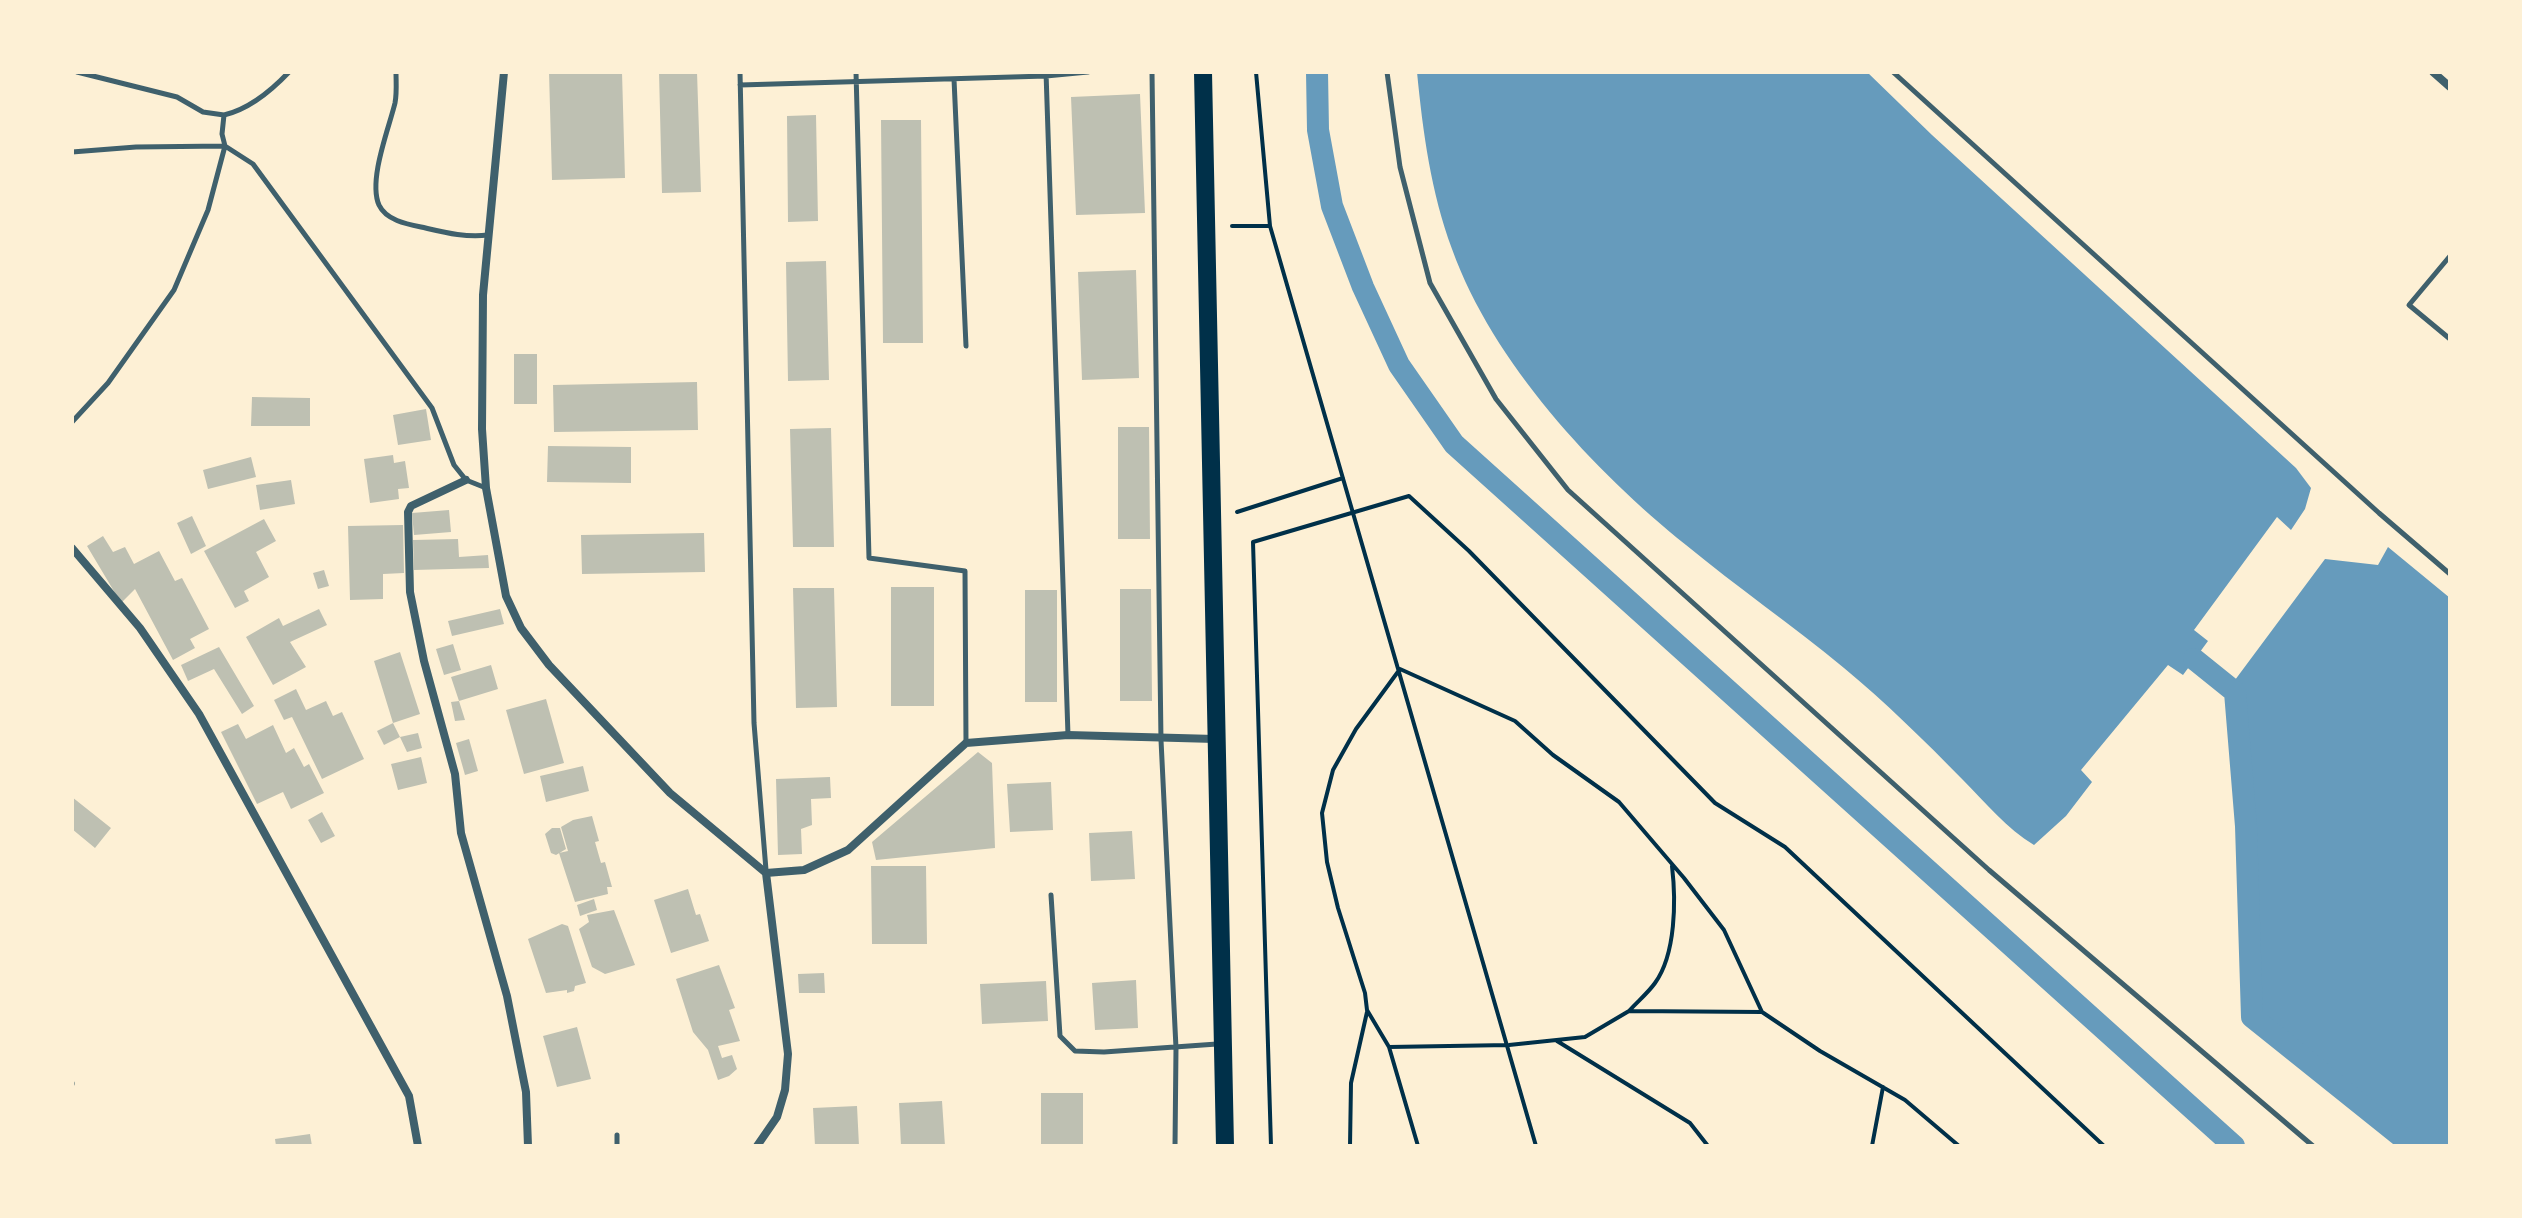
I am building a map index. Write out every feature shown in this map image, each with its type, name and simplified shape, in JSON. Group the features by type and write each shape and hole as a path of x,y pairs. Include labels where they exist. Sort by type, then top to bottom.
{"highway":[{"path":"1203,72 1225,1146"}],"street":[{"path":"504,72 483,295 482,429 486,488 506,596 521,628 549,665 670,793 766,873 788,1054 785,1090 777,1117 757,1146"},
{"path":"2433,72 2450,87"},
{"path":"466,480 411,506 408,512 410,592 424,661 455,774 461,833 507,996 526,1092 528,1146"},
{"path":"72,548 140,628 199,714 404,1085 409,1096 418,1146"},
{"path":"766,873 804,870 848,850 966,743 1068,735 1161,740 1215,739"}],"lane":[{"path":"77,72 177,97 203,112 224,115 241,111 289,72"},
{"path":"396,72 396,99 377,182 379,204 389,217 406,224 470,237 489,235"},
{"path":"740,72 754,723 766,873"},
{"path":"856,72 869,558 965,571 966,743"},
{"path":"740,85 1088,72"},
{"path":"1152,72 1161,740 1176,1048 1175,1146"},
{"path":"1387,72 1400,167 1430,283 1496,399 1568,490 1989,870 2313,1146"},
{"path":"1893,72 2450,574"},
{"path":"1046,74 1068,735"},
{"path":"954,79 966,346"},
{"path":"72,422 108,383 174,290 208,210 225,146 222,134 224,115"},
{"path":"72,152 136,147 225,146 253,164 432,408 454,465 466,480 486,488"},
{"path":"2450,256 2409,305 2450,339"},
{"path":"1051,895 1060,1036 1075,1051 1222,1044"},
{"path":"617,1135 617,1146"}],"path":[{"path":"1256,72 1270,226 1536,1146"},
{"path":"1232,226 1270,226"},
{"path":"1237,512 1343,478"},
{"path":"1271,1146 1253,542 1409,496 1469,551 1715,803 1785,847 2104,1146"},
{"path":"1400,669 1515,721 1553,755 1619,802 1724,930 1762,1012 1820,1051 1905,1100 1959,1146"},
{"path":"1350,1146 1351,1083 1367,1010 1365,993 1327,862 1322,813 1333,770 1356,729 1400,669"},
{"path":"1389,1047 1509,1045 1585,1037 1629,1011 1656,982 1668,950 1676,906 1672,863"},
{"path":"1367,1010 1389,1047 1418,1146"},
{"path":"1629,1011 1762,1012"},
{"path":"1555,1040 1690,1123 1708,1146"},
{"path":"1872,1146 1883,1087"}],"water":[{"path":"1417,72 1867,72 2296,468 2311,488 2305,509 2291,530 2277,517 2194,630 2208,641 2183,675 2168,665 2081,770 2092,782 2066,816 2034,845 2005,823 1919,736 1859,681 1651,516 1582,449 1550,412 1493,333 1452,249 1429,162"},
{"path":"2388,547 2450,598 2450,1146 2422,1146 2258,1012 2242,687 2235,680 2325,559 2378,565"}],"building":[{"path":"549,72 622,72 625,178 552,180"},
{"path":"659,72 697,72 701,192 662,193"},
{"path":"1140,94 1145,213 1076,215 1071,97"},
{"path":"816,115 818,221 788,222 787,116"},
{"path":"881,120 921,120 923,343 883,343"},
{"path":"826,261 829,380 788,381 786,262"},
{"path":"1136,270 1139,378 1082,380 1078,272"},
{"path":"514,354 537,354 537,404 514,404"},
{"path":"697,382 698,430 554,432 553,385"},
{"path":"252,397 310,398 310,426 251,426"},
{"path":"426,409 431,440 398,445 393,415"},
{"path":"1118,427 1149,427 1150,539 1118,539"},
{"path":"831,428 834,547 793,547 790,429"},
{"path":"548,446 631,447 631,483 547,482"},
{"path":"393,455 394,463 405,461 409,488 398,489 399,499 370,503 364,459"},
{"path":"251,457 256,477 208,489 203,470"},
{"path":"291,480 295,504 260,510 256,485"},
{"path":"449,510 451,532 414,535 412,513"},
{"path":"192,516 206,546 191,554 177,523"},
{"path":"264,519 276,541 256,552 269,577 244,591 249,601 235,608 204,551"},
{"path":"403,525 404,573 383,574 383,599 350,600 348,526"},
{"path":"704,533 705,572 582,574 581,535"},
{"path":"103,536 113,552 125,547 134,564 159,551 175,581 182,578 209,629 190,639 195,648 173,660 135,589 121,603 87,546"},
{"path":"458,539 459,557 488,555 489,568 414,570 413,540"},
{"path":"324,570 329,586 318,589 313,573"},
{"path":"891,587 934,587 934,706 891,706"},
{"path":"793,588 834,588 837,707 796,708"},
{"path":"1120,589 1151,589 1152,701 1120,701"},
{"path":"1025,590 1057,590 1057,702 1025,702"},
{"path":"319,609 327,625 290,642 306,667 273,685 246,637 279,618 283,626"},
{"path":"500,609 504,624 452,636 448,621"},
{"path":"453,644 461,670 444,675 436,649"},
{"path":"219,647 254,706 242,714 214,669 188,681 181,665"},
{"path":"400,652 420,714 393,723 374,661"},
{"path":"491,665 498,689 459,701 451,677"},
{"path":"296,689 306,710 326,701 333,716 342,712 364,759 322,779 292,717 284,720 274,700"},
{"path":"546,699 564,763 524,774 506,710"},
{"path":"459,701 465,720 455,721 451,702"},
{"path":"393,723 400,737 384,745 377,731"},
{"path":"238,724 246,739 273,725 286,753 294,748 304,767 309,764 324,793 291,809 283,792 257,804 221,732"},
{"path":"418,733 422,748 407,752 400,737"},
{"path":"469,739 478,771 465,775 456,743"},
{"path":"978,752 992,763 995,848 876,860 872,842"},
{"path":"421,757 427,783 398,790 391,764"},
{"path":"583,766 589,791 546,802 540,776"},
{"path":"830,777 831,798 811,799 812,825 801,829 802,854 778,855 776,779"},
{"path":"1051,782 1053,830 1010,832 1007,784"},
{"path":"72,797 111,828 95,848 72,829"},
{"path":"322,812 335,836 321,843 308,820"},
{"path":"592,816 599,841 595,842 612,887 607,887 608,894 575,902 559,853 568,851 561,827 573,820"},
{"path":"552,828 560,828 566,849 556,855 551,853 545,834"},
{"path":"1132,831 1135,879 1091,881 1089,833"},
{"path":"871,866 926,866 927,944 872,944"},
{"path":"688,889 709,941 671,953 654,900"},
{"path":"594,899 597,910 580,916 577,905"},
{"path":"614,910 635,965 605,974 592,967 579,929 589,922 587,915"},
{"path":"562,924 568,926 586,983 575,986 574,991 567,993 567,990 546,993 528,939"},
{"path":"719,965 735,1008 729,1010 740,1041 718,1046 722,1058 732,1055 737,1069 718,1080 708,1050 693,1032 676,979"},
{"path":"824,973 825,993 799,993 798,974"},
{"path":"1136,980 1138,1028 1095,1030 1092,983"},
{"path":"1046,981 1048,1021 982,1024 980,984"},
{"path":"577,1027 591,1079 557,1087 543,1036"},
{"path":"1041,1093 1083,1093 1083,1146 1041,1146"},
{"path":"942,1101 945,1146 901,1146 899,1103"},
{"path":"857,1106 859,1146 815,1146 813,1108"},
{"path":"310,1134 312,1146 276,1146 275,1139"}],"waterway":[{"path":"1317,72 1318,130 1332,206 1363,287 1399,365 1454,444 2234,1146"},
{"path":"2194,659 2235,692 2246,826 2252,1017 2413,1146"}]}
